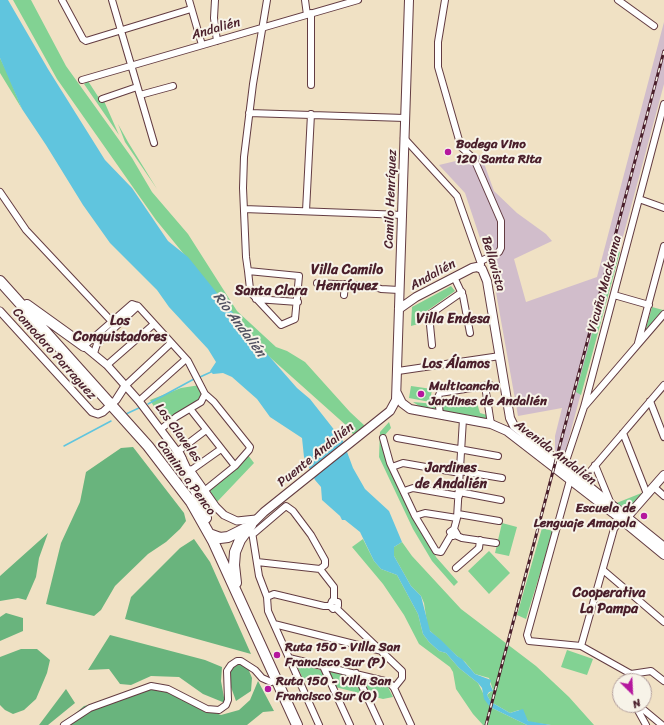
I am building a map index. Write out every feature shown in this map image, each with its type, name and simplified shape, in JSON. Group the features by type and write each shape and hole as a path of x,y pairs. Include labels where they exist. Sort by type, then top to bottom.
{"highway":[{"name":"Camino a Penco","path":"0,281 4,290 153,460 191,511 208,543 291,725"},
{"path":"4,290 84,346"},
{"name":"Camino a Penco","path":"109,408 167,469 193,506 209,534 297,725"},
{"path":"178,453 201,502 209,534 220,538 228,537 254,522"},
{"path":"238,597 234,572 234,558 240,540 254,522"}],"main road":[{"name":"Camilo Henríquez","path":"383,417 395,404 397,393 409,0"},
{"name":"Andalién","path":"399,308 416,297 481,264"},
{"name":"Bellavista","path":"481,264 486,277 510,418"},
{"path":"400,290 406,296 416,297"},
{"path":"397,393 402,403 410,409"},
{"name":"Avenida Andalién","path":"390,411 410,409 491,424 513,435 570,480 664,547"},
{"name":"Puente Andalién","path":"254,522 264,512 383,417"},
{"path":"491,424 503,423 510,418"},
{"name":"Avenida Andalién","path":"510,418 519,431 612,504 624,518 664,555"},
{"path":"624,518 664,475"}],"street":[{"path":"62,0 85,41 191,9"},
{"path":"112,0 154,143"},
{"path":"189,0 202,45"},
{"path":"215,0 214,18 217,41"},
{"path":"248,272 299,276 296,318 282,326 254,297 248,272 243,175 249,113 267,0"},
{"path":"305,0 309,14 311,85"},
{"name":"Andalién","path":"82,80 358,0"},
{"path":"445,0 438,42 438,67 461,147 474,159 501,221 501,248 499,252 481,264"},
{"path":"618,0 654,26"},
{"path":"140,95 173,86"},
{"path":"102,99 137,87"},
{"name":"Vicuña Mackenna","path":"564,467 584,407 639,199 661,125 664,104"},
{"path":"249,113 405,118"},
{"path":"306,211 311,114"},
{"name":"Bellavista","path":"404,138 458,196 481,264"},
{"path":"0,192 26,230 114,324"},
{"path":"639,199 664,208"},
{"path":"244,209 403,215"},
{"path":"638,345 664,246"},
{"path":"454,277 462,292 470,333"},
{"path":"317,283 345,284 400,290"},
{"path":"344,295 345,284"},
{"path":"432,345 429,315 462,292"},
{"path":"614,295 648,305"},
{"path":"254,297 298,302"},
{"path":"84,346 138,306 186,359 205,394 214,402 250,447 235,466 204,491"},
{"name":"Comodoro Parraguez","path":"0,311 90,411 98,414 109,408 125,386"},
{"path":"584,407 664,314"},
{"path":"94,353 97,344 114,324"},
{"path":"107,365 154,324"},
{"path":"125,386 171,342"},
{"name":"Los Claveles","path":"84,346 107,365 139,401 161,429 216,507 227,517 242,521 254,522"},
{"path":"398,371 500,356"},
{"path":"139,401 186,359"},
{"path":"582,481 664,385"},
{"path":"440,415 438,397 440,393 488,386 491,424"},
{"path":"161,429 176,417 191,410 202,402 205,394"},
{"path":"650,401 664,437"},
{"path":"191,410 235,466"},
{"path":"382,438 392,467 415,516 438,552 441,552 453,533 458,516 463,419"},
{"path":"178,453 206,430"},
{"path":"623,433 647,494"},
{"path":"397,438 498,456"},
{"path":"190,471 221,449"},
{"path":"392,467 403,463 502,478"},
{"path":"595,465 612,504"},
{"path":"570,480 527,634 528,640 532,642 581,646 631,674 651,671 664,681"},
{"path":"654,487 664,496"},
{"path":"404,491 413,488 501,500"},
{"path":"252,535 286,506 293,511 311,535 325,560 325,565 320,569 256,562"},
{"path":"415,516 425,513 499,521"},
{"path":"581,646 614,530 624,518"},
{"path":"254,522 252,535 256,562 260,581 267,597 267,608 320,725"},
{"path":"453,533 459,538 496,543"},
{"path":"456,568 479,548 480,540"},
{"path":"320,569 334,587 334,600 331,602 333,607 382,651 402,673 402,678 394,688"},
{"path":"603,570 664,622"},
{"path":"267,597 274,594 333,607"},
{"path":"274,624 382,651"},
{"path":"289,658 388,682 394,688 411,725"},
{"path":"64,725 90,708 151,686 168,689 207,709 220,710 226,706 228,700 227,671 231,665 237,661 241,661 255,670 262,678 271,682"},
{"path":"323,666 350,725"},
{"path":"356,674 380,725"},
{"path":"641,713 646,725"},
{"path":"647,713 662,725"}],"shaded area":[{"path":"664,22 664,84 563,460 555,453 555,436 562,408 518,416 492,270 495,266 490,251 484,250 465,193 439,165 481,155 494,191 517,213 546,234 552,241 514,259 526,302 597,277"}],"green space":[{"path":"13,0 31,0 66,66 132,158 152,192 188,234 237,311 276,347 287,351 305,362 350,412 365,426 355,437 348,427 264,352 156,220 57,79"},
{"path":"0,58 7,72 22,109 0,73"},
{"path":"88,81 99,98 104,101 119,135 84,84"},
{"path":"118,124 128,142 157,189 125,142"},
{"path":"615,250 620,252 581,395 576,392"},
{"path":"451,286 455,291 424,313 422,323 411,326 412,307"},
{"path":"652,307 663,310 645,332"},
{"path":"200,385 205,394 199,401 164,423 150,400 181,388"},
{"name":"Multicancha Jardines de Andalién","path":"411,386 432,389 430,402 409,398"},
{"path":"413,402 457,406 477,403 480,413 487,415 487,418 472,418 422,408"},
{"path":"389,422 391,428 385,435 382,443 436,557 458,582 454,586 432,561 413,529 379,457 380,432"},
{"path":"133,447 184,513 186,521 166,542 148,554 115,586 101,610 94,616 46,604 61,543 80,502 86,472 121,448"},
{"path":"248,455 254,463 216,503 207,491"},
{"path":"644,492 626,513 614,504"},
{"path":"502,523 517,527 509,556 495,553"},
{"path":"542,528 553,531 526,619 517,615"},
{"path":"48,533 39,558 36,577 26,600 18,598 0,601 0,576"},
{"path":"194,539 210,562 251,654 125,619 131,597 180,548"},
{"path":"363,539 374,561 381,569 397,575 418,614 423,634 429,642 439,651 446,653 459,668 478,683 490,707 527,725 483,725 473,714 456,689 453,672 450,667 419,644 404,615 383,584 352,547"},
{"path":"402,542 412,556 461,609 536,666 569,697 594,725 551,725 529,722 519,710 510,713 491,702 487,695 493,690 489,678 475,674 465,662 428,629 424,603 421,596 411,586 394,556 394,547"},
{"path":"489,551 510,573 489,594 468,571"},
{"path":"6,613 23,618 23,631 0,641 0,617"},
{"path":"110,635 205,660 222,667 221,681 225,703 203,694 179,677 151,676 131,685 120,684 109,669 88,670"},
{"path":"21,649 37,649 50,660 47,673 36,699 24,710 13,714 5,710 0,705 0,657"},
{"path":"567,650 593,659 587,675 561,667"},
{"path":"232,662 247,666 252,678 251,691 236,701 227,676"},
{"path":"296,664 321,670 328,685 304,681"},
{"path":"327,669 387,685 393,697 383,699 335,687"},
{"path":"258,681 274,711 263,712 247,725 62,725 84,706 122,697 154,685 200,707 221,715 239,710 250,700"},
{"path":"66,689 75,703 48,725 39,725"}],"water":[{"name":"Río Andalién","path":"0,0 8,0 48,69 105,160 132,188 168,241 188,257 254,339 297,388 310,399 343,441 353,468 365,489 389,511 402,542 394,547 394,556 411,586 421,596 430,631 462,659 475,674 491,680 490,684 493,691 489,692 487,695 491,702 510,713 523,709 528,721 551,725 527,725 490,707 484,699 482,688 478,683 459,668 446,653 439,651 429,642 423,634 418,614 397,575 381,569 374,561 360,532 345,520 342,520 340,516 322,500 321,487 315,480 304,457 302,438 270,417 257,399 232,377 223,373 213,374 210,371 216,362 208,349 169,307 157,290 110,243 83,205 22,109 0,58"}],"waterway":[{"path":"200,377 211,372"},
{"path":"148,404 194,379"},
{"path":"126,414 141,407"},
{"path":"64,446 111,421"}],"railway":[{"path":"486,725 664,51"}],"place":[{"name":"Bodega Vino 120 Santa Rita","path":"448,152"},
{"name":"Multicancha Jardines de Andalién","path":"421,394"},
{"name":"Escuela de Lenguaje Amapola","path":"644,516"},
{"name":"Ruta 150 - Villa San Francisco Sur (P)","path":"277,655"},
{"name":"Ruta 150 - Villa San Francisco Sur (O)","path":"268,689"}],"district":[{"name":"Villa Camilo Henríquez","path":"347,278"},
{"name":"Santa Clara","path":"271,291"},
{"name":"Villa Endesa","path":"453,319"},
{"name":"Los Conquistadores","path":"120,330"},
{"name":"Los Álamos","path":"456,364"},
{"name":"Jardines de Andalién","path":"451,476"},
{"name":"Cooperativa La Pampa","path":"609,602"}]}
